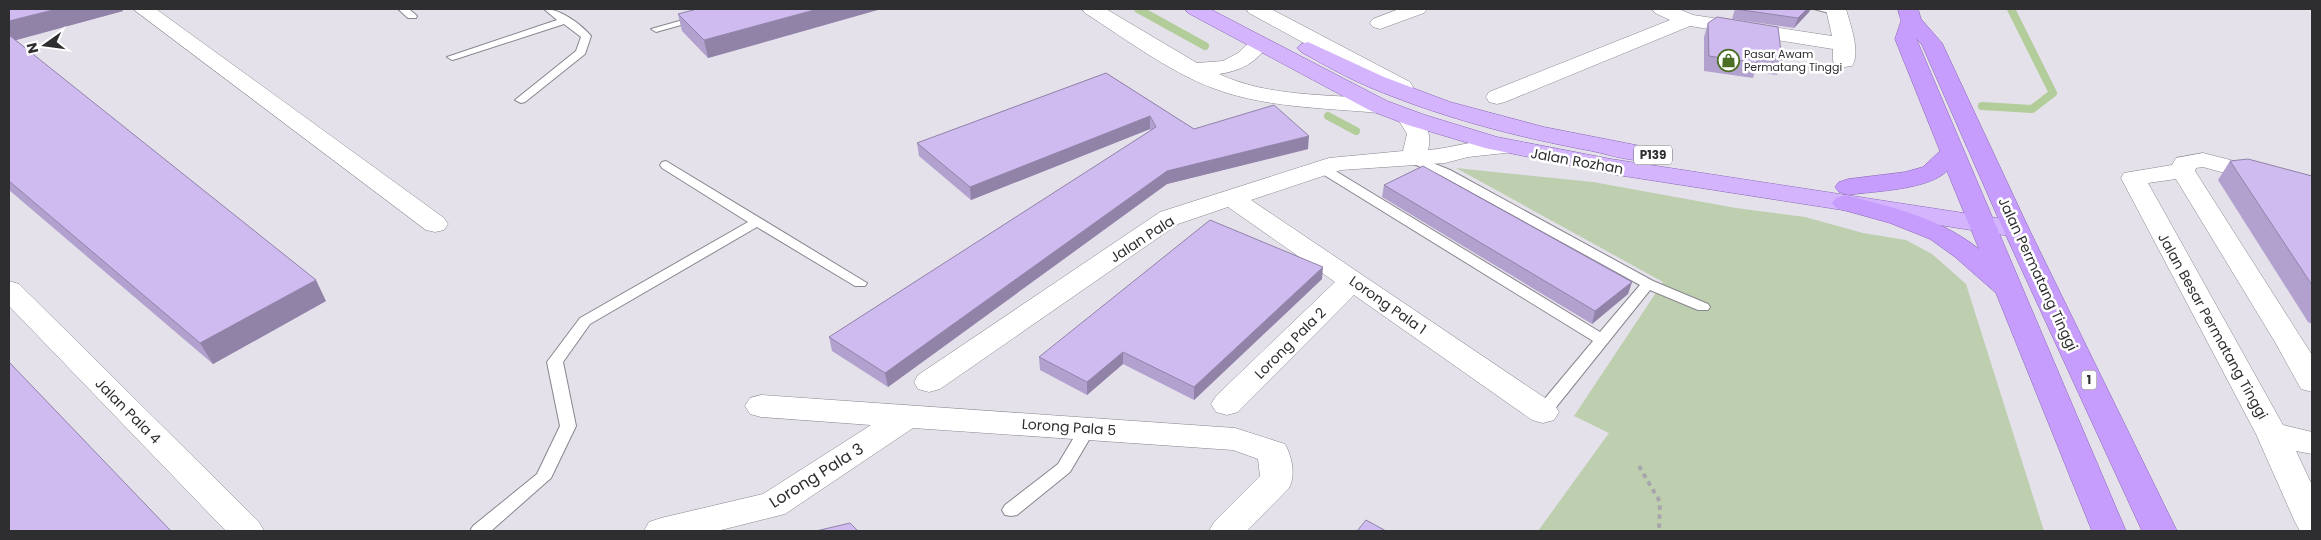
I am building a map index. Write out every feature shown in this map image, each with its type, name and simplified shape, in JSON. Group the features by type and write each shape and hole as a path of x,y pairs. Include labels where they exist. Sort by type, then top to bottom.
{"highway":[{"name":"Jalan Permatang Tinggi","path":"1910,15 1905,39 2109,531"},
{"name":"Jalan Permatang Tinggi","path":"1910,15 1932,43 2012,220 2160,531"},
{"path":"1847,195 1932,172 1952,153"},
{"path":"1847,195 1949,239 1974,258 2012,294"}],"main road":[{"name":"Jalan Rozhan","path":"1195,9 1379,106 1410,119 1506,147 1581,163 1847,195 2012,220"},
{"name":"Jalan Rozhan","path":"1231,9 1375,82 1435,105 1523,130 1847,195"}],"street":[{"path":"143,9 435,224"},
{"path":"1092,9 1194,70 1232,87 1257,93 1379,106"},
{"path":"1256,9 1435,105"},
{"path":"1380,23 1417,9"},
{"path":"1662,9 1688,20 1844,53 1831,10"},
{"path":"1497,97 1688,20"},
{"path":"1194,70 1230,66 1242,62 1251,55 1259,44"},
{"path":"1410,119 1419,131 1420,140 1413,159"},
{"name":"Jalan Pala","path":"929,382 1169,218 1320,168 1354,161 1413,159 1445,156 1466,150 1506,147"},
{"path":"2312,189 2203,160 2184,167 2301,346 2312,382"},
{"name":"Jalan Besar Permatang Tinggi","path":"2184,167 2132,178 2272,434 2312,522"},
{"name":"Lorong Pala 1","path":"1232,198 1543,412"},
{"name":"Lorong Pala 2","path":"1227,404 1352,281"},
{"name":"Jalan Pala 4","path":"9,290 247,531"},
{"name":"Lorong Pala 5","path":"761,406 1235,439 1274,452 1278,479 1226,531"},
{"name":"Lorong Pala 3","path":"661,531 773,505 907,416"},
{"path":"2272,434 2312,443"}],"lane":[{"path":"403,9 412,16"},
{"path":"521,100 580,52 586,36 567,20 548,9"},
{"path":"656,29 733,9"},
{"path":"452,57 567,20"},
{"path":"1413,159 1446,173 1648,284 1703,307"},
{"path":"666,165 860,283"},
{"path":"1320,168 1602,340"},
{"path":"479,531 543,478 568,426 555,362 584,321 757,222"},
{"path":"1543,412 1648,284"},
{"path":"1011,510 1064,468 1088,428"}],"path":[{"path":"1639,466 1660,502 1659,531"}],"green space":[{"path":"1456,168 1593,182 1736,208 1805,217 1863,233 1906,240 1932,254 1966,284 2044,531 1538,531 1609,433 1574,416 1663,282"}],"building":[{"path":"9,9 57,9 9,21"},
{"path":"697,9 818,9 704,40 678,14"},
{"path":"1735,9 1807,9 1798,18"},
{"path":"1717,17 1778,27 1782,60 1757,56 1757,63 1709,56 1708,23"},
{"path":"9,35 316,280 200,343 9,181"},
{"path":"1106,73 1194,129 1274,105 1309,136 1167,171 885,373 829,337 1156,127 1150,116 970,187 917,143"},
{"path":"2248,159 2312,176 2312,285 2230,161"},
{"path":"1423,166 1632,282 1595,311 1384,185"},
{"path":"1210,220 1323,267 1194,387 1123,352 1087,382 1039,357"},
{"path":"9,362 171,531 9,531"},
{"path":"1366,520 1386,531 1357,531"},
{"path":"850,523 858,531 816,531"}],"waterway":[{"path":"1138,9 1205,46"},
{"path":"1982,106 2032,109 2053,93 2011,9"},
{"path":"1328,116 1356,131"}],"place":[{"name":"Pasar Awam Permatang Tinggi","path":"1728,60"}]}
